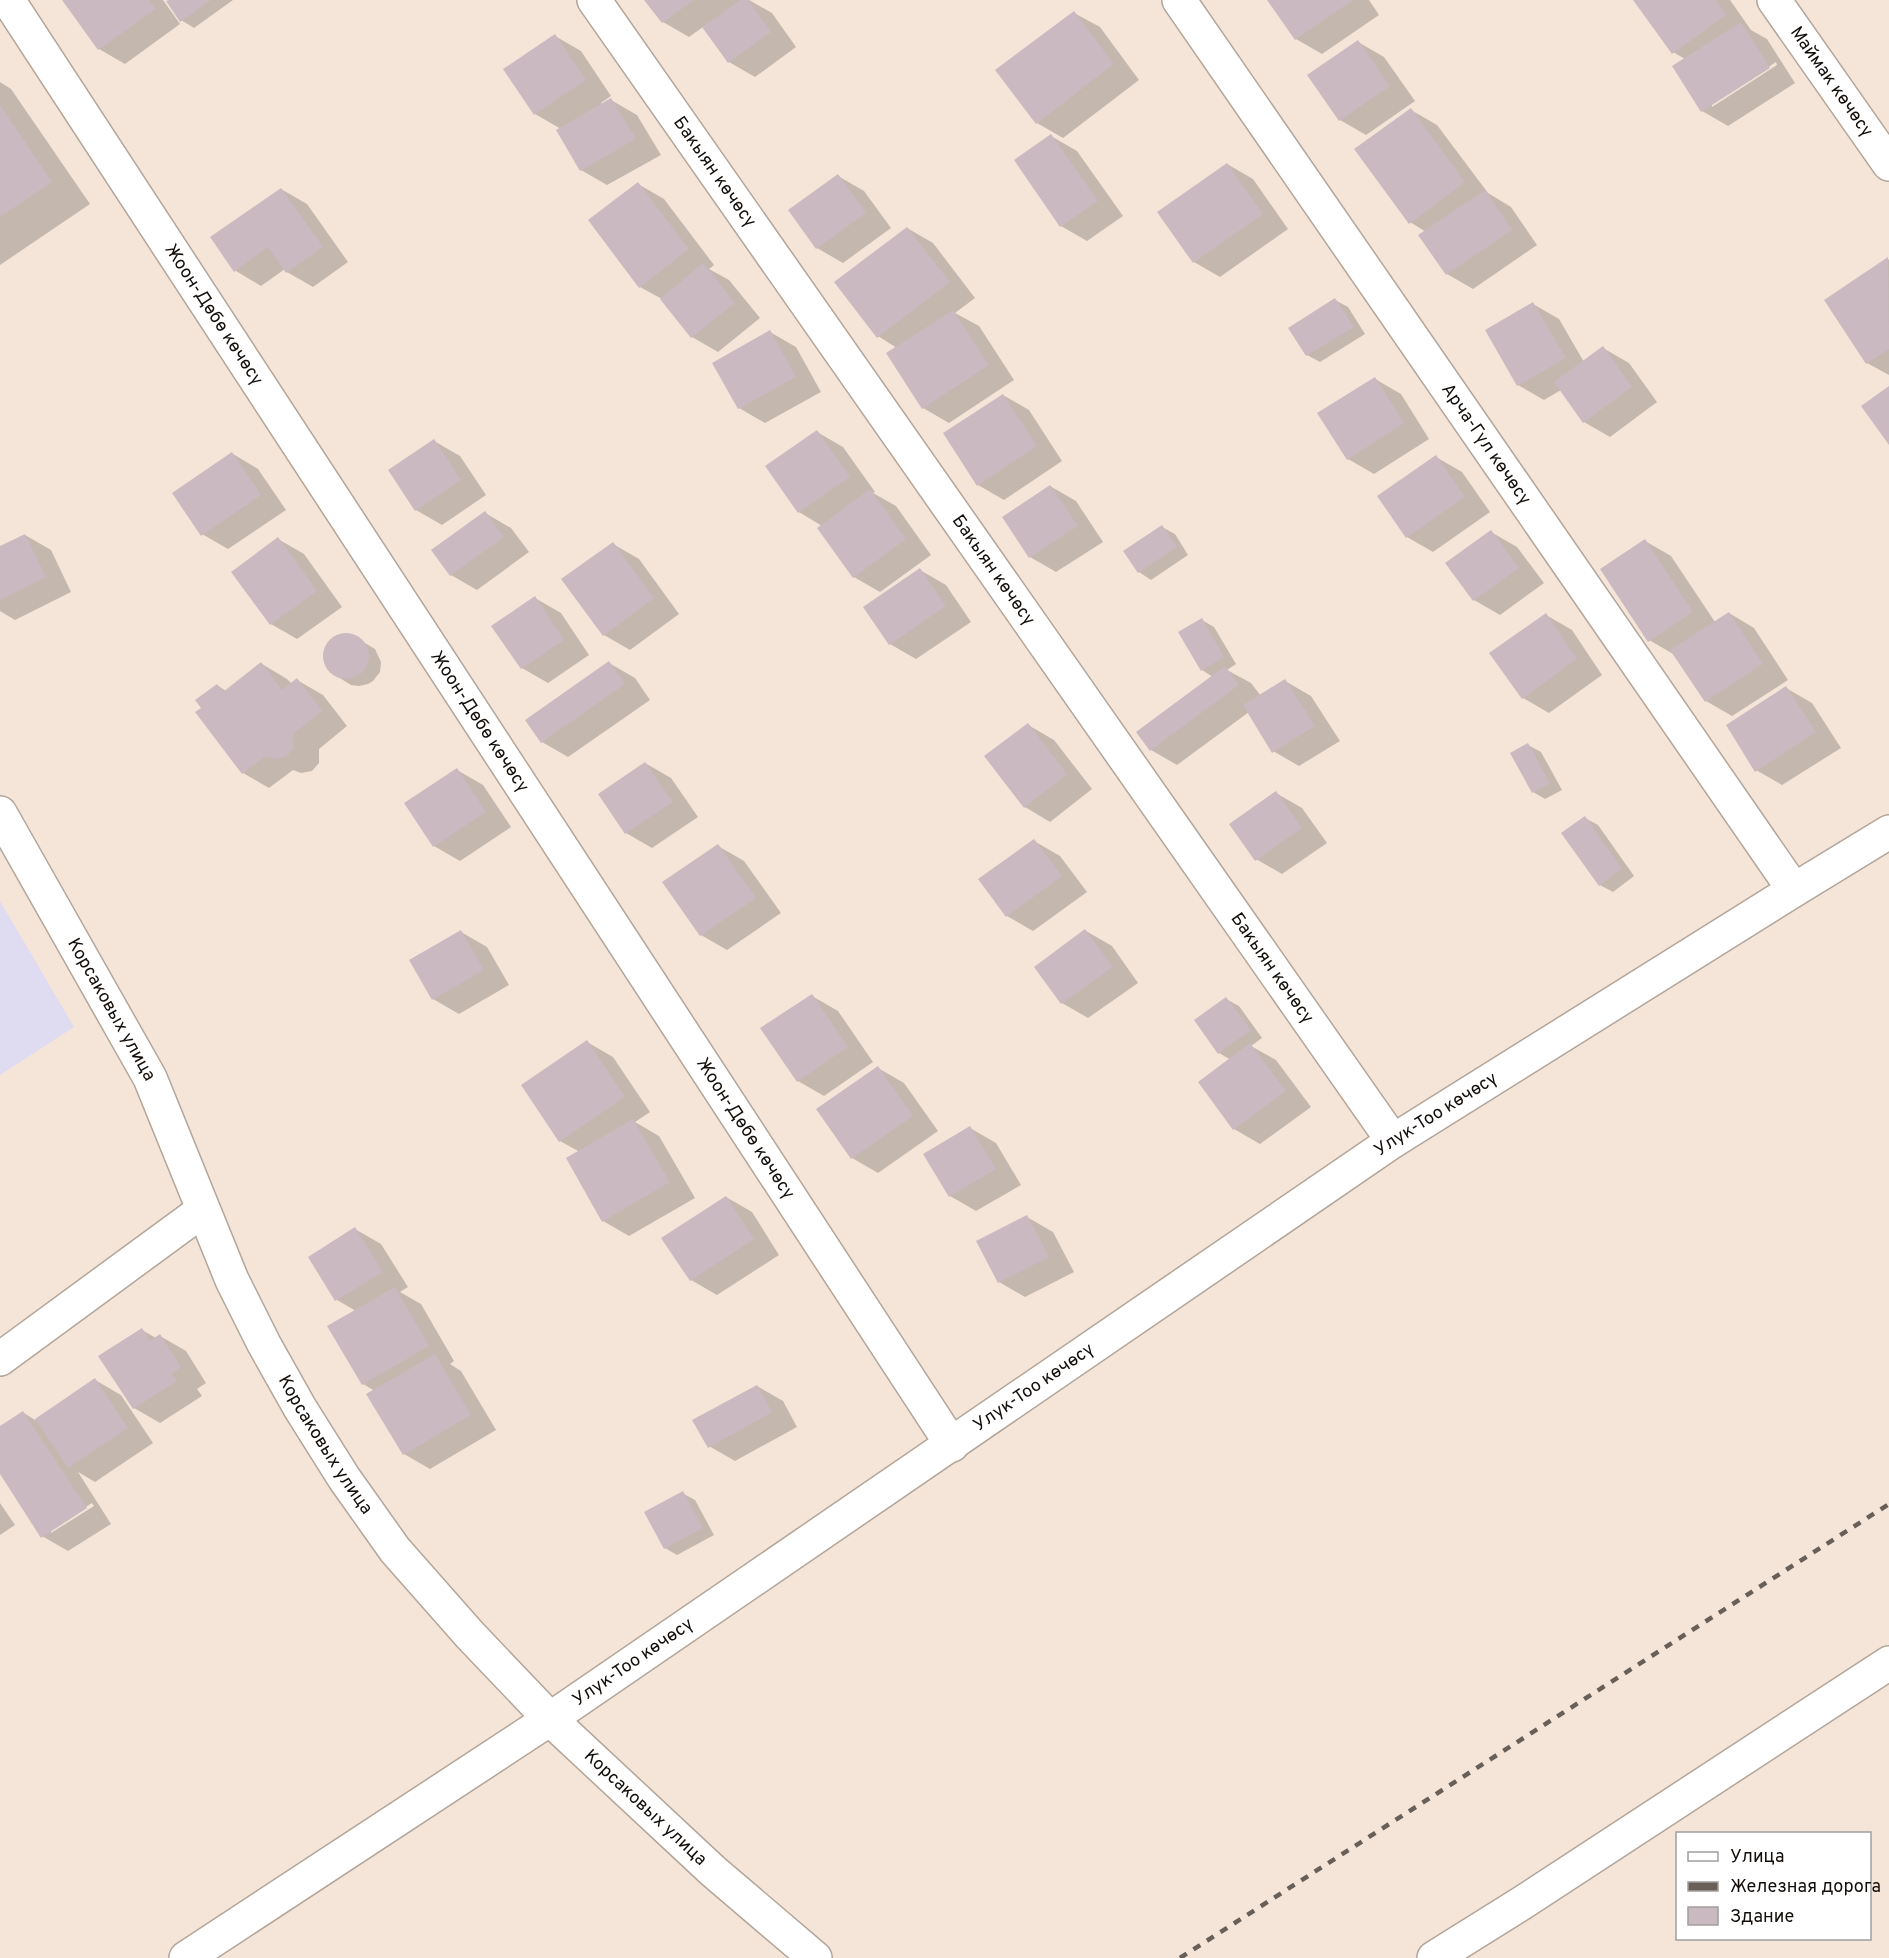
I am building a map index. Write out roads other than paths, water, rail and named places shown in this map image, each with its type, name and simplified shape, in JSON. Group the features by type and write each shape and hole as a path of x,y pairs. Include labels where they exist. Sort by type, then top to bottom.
{"street":[{"name":"Жоон-Дөбө көчөсү","path":"8,0 952,1445"},
{"name":"Бакыян көчөсү","path":"594,0 1393,1141"},
{"name":"Арча-Гүл көчөсү","path":"1179,0 1794,890"},
{"name":"Маймак көчөсү","path":"1774,0 1889,164"},
{"name":"Корсаковых улица","path":"0,813 150,1078 232,1280 264,1344 300,1408 344,1478 395,1550 470,1635 550,1719 713,1871 814,1958"},
{"name":"Улук-Тоо көчөсү","path":"186,1958 550,1719 1393,1141 1889,832"},
{"path":"0,1359 203,1210"},
{"path":"1434,1958 1889,1663"}],"railway":[{"path":"1180,1958 1889,1504"}]}
